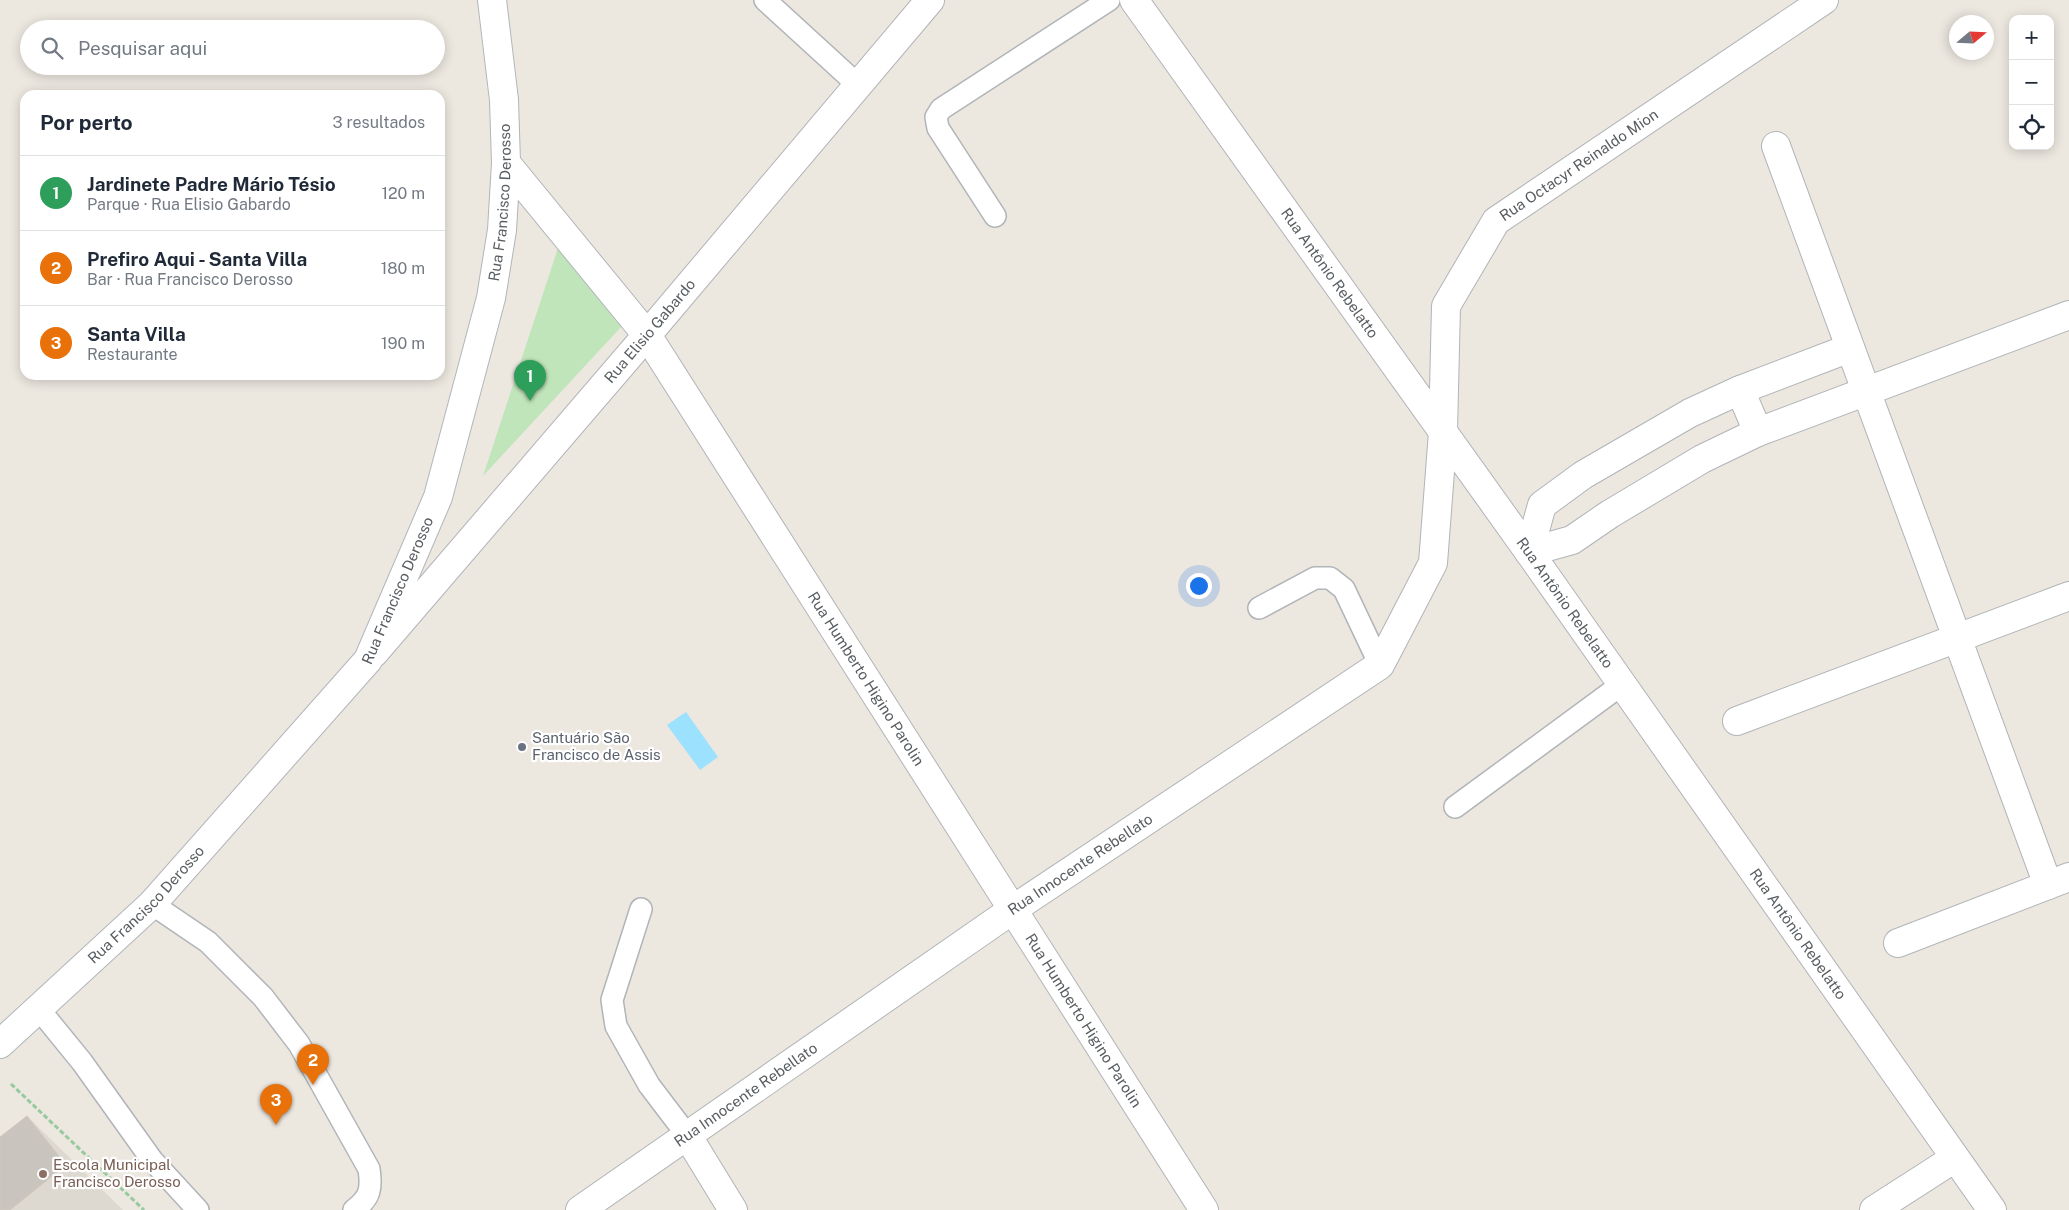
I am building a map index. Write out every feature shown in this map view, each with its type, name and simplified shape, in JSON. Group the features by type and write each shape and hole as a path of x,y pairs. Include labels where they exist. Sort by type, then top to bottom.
{"street":[{"name":"Rua Francisco Derosso","path":"0,1044 152,904 368,660 438,496 491,298 502,230 506,162 504,100 492,0"},
{"name":"Rua Elisio Gabardo","path":"368,660 647,335 930,0"},
{"name":"Rua Antônio Rebelatto","path":"1134,0 1529,552 1992,1210"},
{"name":"Rua Octacyr Reinaldo Mion","path":"1443,432 1446,306 1496,221 1816,2"},
{"path":"1776,146 1957,638 2059,881 1898,943"},
{"name":"Rua Humberto Higino Parolin","path":"506,162 647,335 1204,1210"},
{"path":"1529,552 1572,540 1610,514 1702,459 1758,432 2069,316"},
{"path":"1529,552 1542,505 1583,475 1642,439 1690,413 1740,390 1850,348"},
{"path":"1740,390 1758,432"},
{"name":"Rua Innocente Rebellato","path":"580,1210 1012,910 1380,665 1433,563 1443,432"},
{"path":"1738,721 2069,596"},
{"path":"687,1135 733,1210"},
{"path":"1874,1210 1956,1158"}],"lane":[{"path":"765,0 858,85"},
{"path":"995,216 938,128 936,117 941,109 1109,0"},
{"path":"1259,608 1314,578 1330,578 1344,589 1380,665"},
{"path":"1455,807 1621,685"},
{"path":"152,904 208,942 263,997 299,1044 369,1169 372,1186 363,1203 354,1210"},
{"path":"641,909 612,1000 616,1026 649,1085 687,1135"},
{"path":"38,1008 82,1062 152,1160 198,1210"}],"path":[{"path":"11,1084 144,1210"}],"shaded area":[{"name":"Escola Municipal Francisco Derosso","path":"27,1116 123,1210 0,1210 0,1137"}],"green space":[{"path":"560,242 622,326 483,476"}],"water":[{"path":"686,712 718,757 700,770 667,725"}],"building":[{"path":"27,1116 66,1165 10,1210 0,1210 0,1137"}],"place":[{"name":"Jardinete Padre Mário Tésio","path":"530,401"},
{"name":"Santuário São Francisco de Assis","path":"522,747"},
{"name":"Prefiro Aqui - Santa Villa","path":"313,1085"},
{"name":"Santa Villa","path":"276,1125"},
{"name":"Escola Municipal Francisco Derosso","path":"43,1174"}]}
